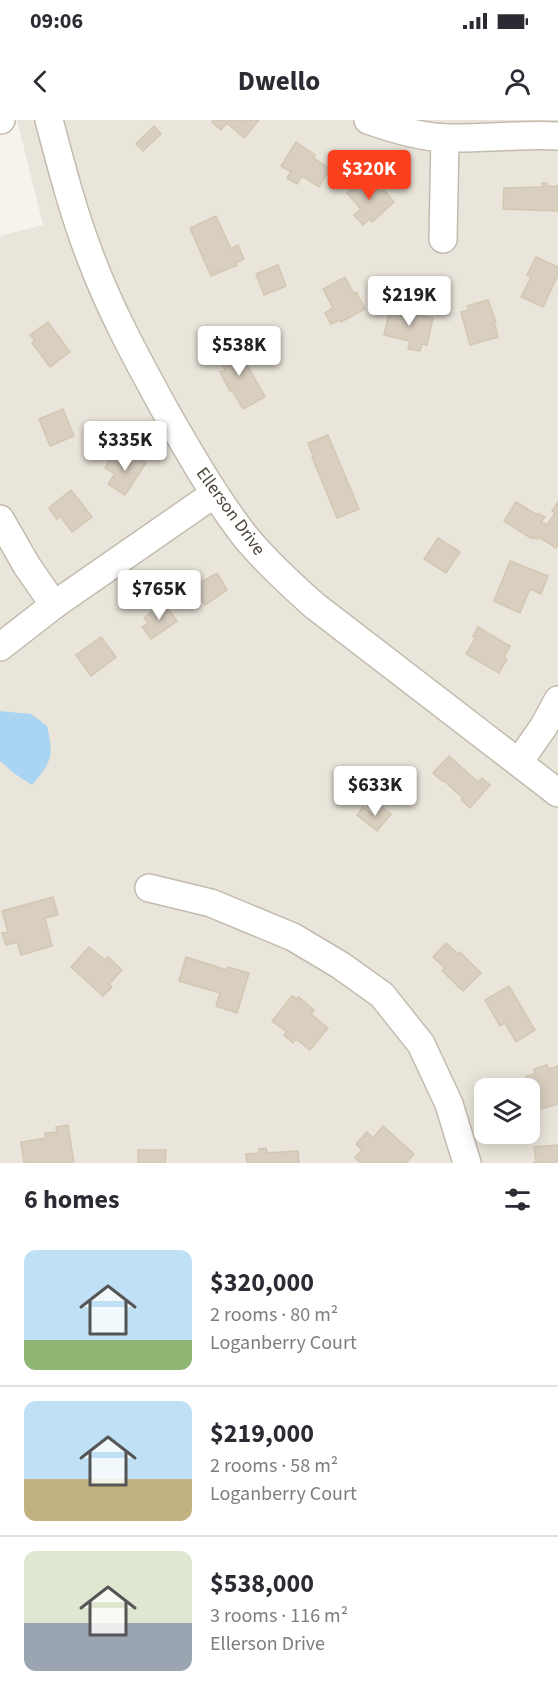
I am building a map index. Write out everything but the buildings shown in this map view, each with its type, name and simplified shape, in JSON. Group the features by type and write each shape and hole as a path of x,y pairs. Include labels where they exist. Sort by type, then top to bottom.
{"street":[{"name":"Ellerson Drive","path":"49,120 64,177 90,255 110,302 150,383 214,494 252,544 315,606 558,793"},
{"path":"368,120 390,128 446,138 558,136"},
{"path":"443,239 446,138"},
{"path":"0,647 54,605 214,494"},
{"path":"0,519 27,566 54,605"},
{"path":"519,762 544,726 558,700"},
{"path":"149,888 211,903 293,936 382,995 421,1044 449,1104 467,1163"}],"shaded area":[{"path":"17,120 558,120 558,1163 0,1163 0,236 43,225"}],"water":[{"path":"0,711 31,714 47,726 50,758 32,785 0,761"}]}
